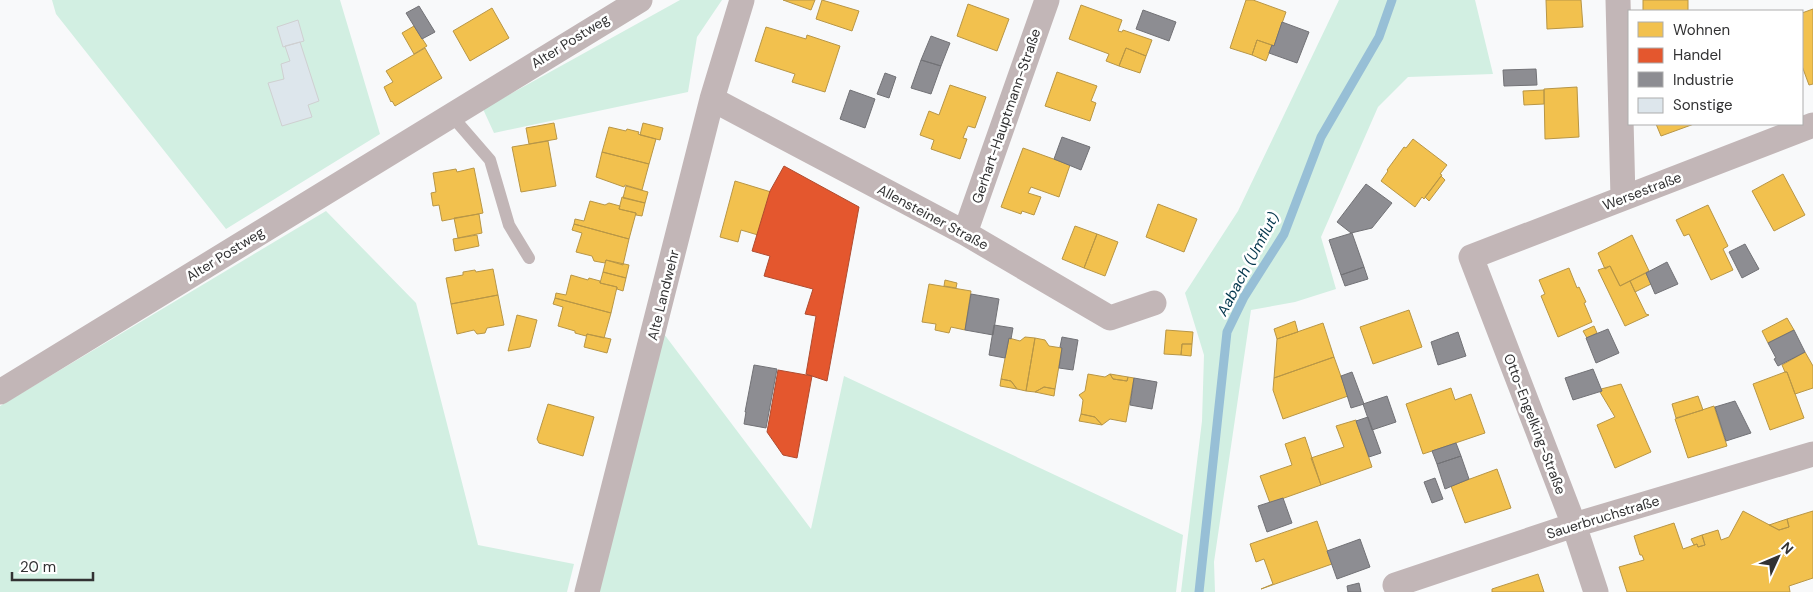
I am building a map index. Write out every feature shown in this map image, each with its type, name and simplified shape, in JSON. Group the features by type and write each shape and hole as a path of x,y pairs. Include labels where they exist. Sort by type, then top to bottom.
{"street":[{"name":"Alter Postweg","path":"0,392 451,115 614,6 640,0"},
{"name":"Alte Landwehr","path":"587,592 712,99 742,0"},
{"name":"Gerhart-Hauptmann-Straße","path":"966,233 1047,0"},
{"path":"1618,0 1623,198"},
{"name":"Allensteiner Straße","path":"712,99 966,233 1110,318 1154,303"},
{"name":"Wersestraße","path":"1471,257 1813,125"},
{"name":"Otto-Engelking-Straße","path":"1471,257 1574,525 1596,592"},
{"name":"Sauerbruchstraße","path":"1395,585 1574,525 1813,454"}],"lane":[{"path":"451,115 490,160 509,225 530,258"}],"green space":[{"path":"52,0 340,0 380,134 226,229 56,14"},
{"path":"680,0 722,0 697,37 688,92 494,133 483,109"},
{"path":"1339,0 1475,0 1493,74 1408,77 1378,107 1321,237 1336,289 1295,302 1251,310 1214,562 1215,592 1181,592 1202,421 1204,355 1185,293 1238,211"},
{"path":"326,211 416,303 478,545 574,564 567,592 0,592 0,406"},
{"path":"664,334 811,529 844,376 1183,535 1176,592 599,592"}],"building: Wohnen":[{"path":"783,0 815,0 811,10"},
{"path":"822,0 859,11 852,31 816,19"},
{"path":"1246,0 1253,0 1286,12 1274,46 1257,40 1252,55 1230,48"},
{"path":"1546,0 1581,0 1583,27 1547,29"},
{"path":"1643,0 1688,0 1688,10 1643,10"},
{"path":"968,4 1009,19 997,51 957,36"},
{"path":"1081,5 1122,20 1118,31 1122,32 1123,30 1152,40 1146,56 1126,48 1119,66 1106,61 1109,54 1069,39"},
{"path":"492,8 509,38 470,61 453,31"},
{"path":"1813,9 1813,84 1809,85 1803,69 1803,13"},
{"path":"414,26 427,46 414,54 402,33"},
{"path":"766,27 806,39 807,35 840,46 825,92 792,82 795,74 755,61"},
{"path":"1257,40 1272,45 1266,61 1252,55"},
{"path":"425,48 442,78 395,106 384,87 393,82 386,71"},
{"path":"1126,48 1146,56 1140,73 1119,66"},
{"path":"1057,72 1097,86 1091,101 1096,103 1090,121 1045,106"},
{"path":"950,85 986,97 975,128 968,126 963,138 967,139 960,159 931,149 934,140 920,135 929,111 939,115"},
{"path":"1577,87 1579,137 1545,139 1544,89"},
{"path":"1544,90 1544,104 1524,105 1523,91"},
{"path":"554,123 557,139 529,144 526,128"},
{"path":"643,123 663,128 660,140 640,135"},
{"path":"1656,125 1691,125 1661,136"},
{"path":"609,127 639,132 638,134 656,139 649,164 602,152"},
{"path":"1413,139 1447,165 1424,199 1422,197 1415,207 1381,181 1404,147 1406,148"},
{"path":"548,141 556,186 521,192 512,147"},
{"path":"1023,148 1070,165 1059,197 1031,187 1028,193 1041,197 1034,215 1022,211 1021,214 1001,207"},
{"path":"602,152 649,164 642,190 625,185 624,187 596,177"},
{"path":"474,168 483,213 442,221 439,205 433,206 431,193 436,192 433,173 456,169 457,172"},
{"path":"1783,174 1805,215 1774,231 1752,191"},
{"path":"1441,176 1445,180 1429,201 1425,197"},
{"path":"735,181 771,192 758,235 741,230 738,242 720,237"},
{"path":"626,186 648,192 645,203 623,198"},
{"path":"622,197 645,203 642,216 619,209"},
{"path":"590,201 605,205 609,203 620,206 619,209 636,213 629,239 574,224 575,219 584,221"},
{"path":"1158,204 1197,219 1184,252 1146,237"},
{"path":"1708,205 1728,246 1723,249 1733,270 1711,280 1689,234 1684,236 1676,220"},
{"path":"479,214 482,233 458,238 454,218"},
{"path":"574,224 629,239 623,265 606,260 605,263 594,261 592,256 576,252 582,233 572,230"},
{"path":"1075,226 1097,234 1084,268 1062,259"},
{"path":"1097,234 1118,242 1105,276 1084,268"},
{"path":"477,235 479,246 455,251 453,239"},
{"path":"1632,235 1649,271 1620,286 1610,266 1605,269 1598,253"},
{"path":"606,260 629,265 626,278 603,272"},
{"path":"1610,266 1620,286 1630,281 1646,314 1649,315 1625,326 1598,270"},
{"path":"1569,268 1577,288 1579,287 1586,302 1584,303 1592,322 1558,337 1541,296 1545,294 1539,280"},
{"path":"493,269 498,295 451,304 446,278 463,275 463,272"},
{"path":"603,272 626,278 623,291 617,289 617,287 600,283"},
{"path":"1646,273 1651,284 1635,292 1630,281"},
{"path":"571,275 588,280 589,278 617,287 611,313 555,298 556,293 566,295"},
{"path":"945,280 957,283 956,288 944,286"},
{"path":"929,284 971,291 965,330 951,327 949,333 935,330 936,324 922,322"},
{"path":"498,295 504,325 487,328 485,333 477,334 474,330 457,334 451,304"},
{"path":"555,298 611,313 604,338 587,334 586,336 558,326 563,307 553,304"},
{"path":"1409,310 1422,347 1373,364 1360,327"},
{"path":"517,315 537,320 530,347 508,351"},
{"path":"1787,318 1794,330 1768,343 1762,331"},
{"path":"1295,321 1298,332 1277,339 1274,329"},
{"path":"1323,323 1334,357 1274,378 1277,339"},
{"path":"1594,326 1597,333 1587,338 1583,331"},
{"path":"1166,330 1193,332 1192,344 1182,344 1181,355 1164,354"},
{"path":"587,334 611,339 607,353 584,347"},
{"path":"1025,337 1035,338 1026,391 1017,389 1011,381 1001,379 1009,338 1020,341"},
{"path":"1035,338 1045,340 1049,346 1062,348 1055,389 1044,387 1035,392 1026,391"},
{"path":"1182,344 1192,344 1191,356 1181,355"},
{"path":"1805,352 1813,366 1813,388 1795,394 1787,372 1785,372 1782,365"},
{"path":"1334,357 1348,396 1283,419 1273,390 1274,378"},
{"path":"1787,372 1804,418 1770,430 1753,384"},
{"path":"1088,374 1105,377 1110,374 1113,379 1127,381 1128,377 1134,378 1126,422 1110,419 1102,425 1095,417 1081,414 1083,400 1079,395 1085,391"},
{"path":"1110,374 1128,377 1127,381 1113,379"},
{"path":"1001,379 1011,381 1017,389 1000,386"},
{"path":"1621,384 1651,452 1615,468 1597,425 1615,417 1600,392 1602,391 1601,389"},
{"path":"1044,387 1055,389 1054,396 1035,392"},
{"path":"1451,388 1455,400 1471,394 1485,433 1423,454 1406,404"},
{"path":"1698,396 1703,410 1676,418 1672,404"},
{"path":"548,404 594,417 583,456 539,443 537,439"},
{"path":"1714,406 1727,446 1688,458 1675,419"},
{"path":"1081,414 1095,417 1102,425 1079,421"},
{"path":"1356,420 1372,467 1321,485 1311,458 1344,447 1336,426"},
{"path":"1305,437 1321,485 1270,503 1260,476 1292,465 1285,444"},
{"path":"1497,469 1511,508 1465,523 1451,486"},
{"path":"1743,511 1779,530 1789,527 1787,519 1813,511 1813,578 1789,586 1790,592 1627,592 1619,567 1644,560 1642,555 1640,555 1634,536 1674,523 1683,549 1697,544 1698,547 1705,545 1702,535 1718,530 1721,540 1729,537"},
{"path":"1787,519 1789,527 1779,530 1769,525"},
{"path":"1317,521 1332,564 1261,589 1273,584 1264,559 1256,562 1250,544"},
{"path":"1702,535 1705,545 1698,547 1697,544 1694,545 1691,539"},
{"path":"1538,574 1544,592 1492,592 1492,589"}],"building: Handel":[{"path":"784,166 859,207 827,381 806,374 816,316 805,314 813,289 764,276 770,256 752,251 770,191"},
{"path":"778,370 812,376 797,458 783,455 767,432"}],"building: Industrie":[{"path":"419,6 435,32 422,39 406,13"},
{"path":"1143,10 1176,22 1169,41 1136,29"},
{"path":"1282,22 1309,32 1297,63 1269,53 1272,45 1274,46"},
{"path":"931,36 950,43 941,66 921,60"},
{"path":"921,60 941,66 931,94 911,88"},
{"path":"1536,69 1537,85 1504,86 1503,70"},
{"path":"885,73 896,77 889,98 877,94"},
{"path":"850,90 875,99 865,128 840,119"},
{"path":"1062,137 1090,147 1081,170 1054,159"},
{"path":"1366,184 1392,203 1372,228 1351,233 1337,222"},
{"path":"1352,233 1364,267 1341,275 1329,240"},
{"path":"1745,244 1759,269 1742,278 1729,252"},
{"path":"1667,262 1678,284 1655,294 1646,273"},
{"path":"1364,267 1368,279 1345,286 1341,275"},
{"path":"971,294 999,299 993,335 965,330"},
{"path":"994,325 1013,328 1005,358 989,355"},
{"path":"1608,329 1619,353 1596,363 1586,338"},
{"path":"1794,330 1805,352 1778,366 1768,343"},
{"path":"1458,332 1466,356 1438,365 1431,342"},
{"path":"1062,337 1078,340 1073,370 1059,368"},
{"path":"754,365 777,369 766,428 744,424"},
{"path":"1593,369 1602,391 1573,400 1565,378"},
{"path":"1352,372 1364,404 1351,408 1341,376"},
{"path":"1134,378 1157,382 1152,409 1130,405"},
{"path":"1387,396 1396,422 1372,430 1363,404"},
{"path":"1735,401 1751,433 1726,441 1715,407"},
{"path":"1368,417 1381,453 1369,457 1356,421"},
{"path":"1456,443 1461,456 1437,464 1432,451"},
{"path":"1461,456 1469,479 1445,489 1437,464"},
{"path":"1435,478 1443,499 1432,503 1424,482"},
{"path":"1283,498 1292,523 1267,532 1258,506"},
{"path":"1360,539 1370,567 1337,579 1327,551"},
{"path":"1359,583 1361,592 1348,592 1347,586"}],"building: Sonstige":[{"path":"298,20 304,41 283,47 277,27"},
{"path":"300,42 319,101 308,105 312,117 282,126 268,83 284,79 281,64 290,61 285,46"}],"waterway":[{"name":"Aabach (Umflut)","path":"1199,592 1227,332 1244,297 1284,234 1321,137 1379,37 1392,0"}]}
